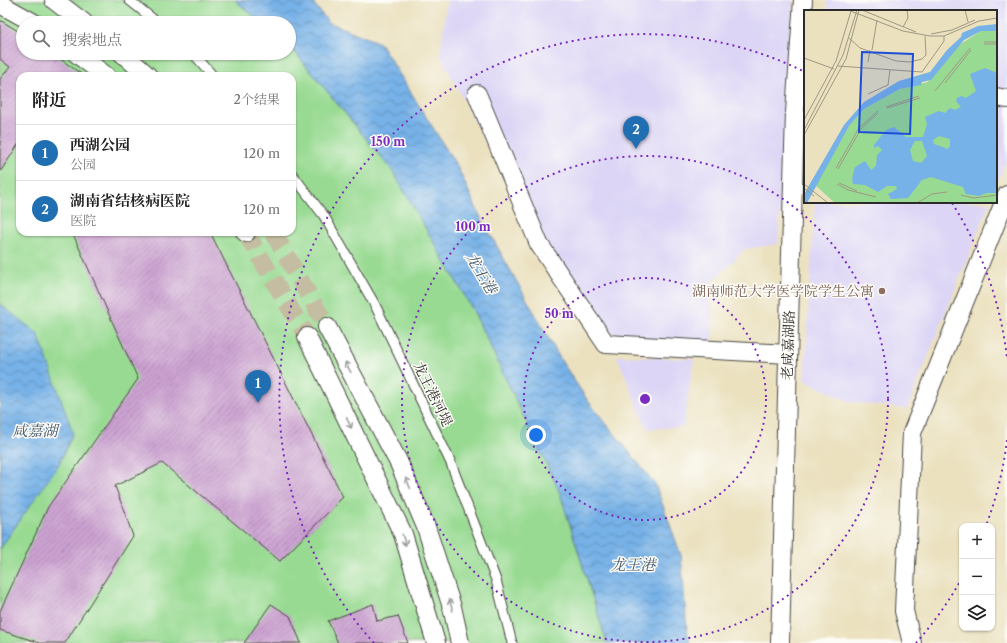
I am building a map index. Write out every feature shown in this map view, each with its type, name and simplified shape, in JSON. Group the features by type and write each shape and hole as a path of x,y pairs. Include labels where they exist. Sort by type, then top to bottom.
{"street":[{"path":"54,0 75,16"},
{"name":"老咸嘉湖路","path":"780,643 795,112 803,0"},
{"path":"0,4 21,16"},
{"path":"85,60 101,72"},
{"path":"130,60 143,72"},
{"path":"477,94 539,244 606,344 788,354"},
{"path":"997,97 1007,99"},
{"path":"912,643 904,611 912,433 1007,195"},
{"path":"327,327 399,463 426,527 452,607 460,643"},
{"path":"307,337 403,534 436,643"}],"lane":[{"path":"129,0 149,16"},
{"path":"199,60 210,72"},
{"name":"龙王港河堤","path":"296,179 324,216 375,305 450,461 496,580 512,643"}],"shaded area":[{"path":"447,0 793,0 778,244 745,249 711,283 713,347 603,333 545,256 440,55"},
{"path":"827,0 1007,0 1007,159 997,184 997,10 827,10"},
{"name":"湖南师范大学医学院学生公寓","path":"815,203 990,203 907,409 850,402 804,380"},
{"path":"617,356 694,359 683,427 647,429"}],"green space":[{"path":"0,0 235,0 254,16 16,16 16,60 296,60 296,53 392,170 474,312 560,493 607,643 0,643"}],"water":[{"name":"龙王港","path":"235,0 311,0 328,22 380,43 458,168 480,216 562,362 588,401 655,484 681,555 687,630 690,643 607,643 560,493 474,312 392,170 296,53 296,16 254,16"},
{"name":"咸嘉湖","path":"0,304 38,334 73,433 59,464 0,549"}],"building":[{"path":"0,20 16,30 16,60 62,60 78,72 16,72 16,148 0,172 0,79 10,67 0,59"},
{"path":"74,236 212,236 343,497 280,561 162,463 115,486 133,536 65,643 40,643 0,630 0,611 48,507 138,379"},
{"path":"271,604 290,616 301,643 244,643"},
{"path":"373,604 377,621 398,616 408,643 338,643 328,621"}],"tunnel":[{"path":"248,236 307,337"},
{"path":"275,236 327,327"}],"place":[{"name":"湖南省结核病医院","path":"636,149"},
{"name":"湖南师范大学医学院学生公寓","path":"882,291"},
{"name":"西湖公园","path":"258,403"}]}
